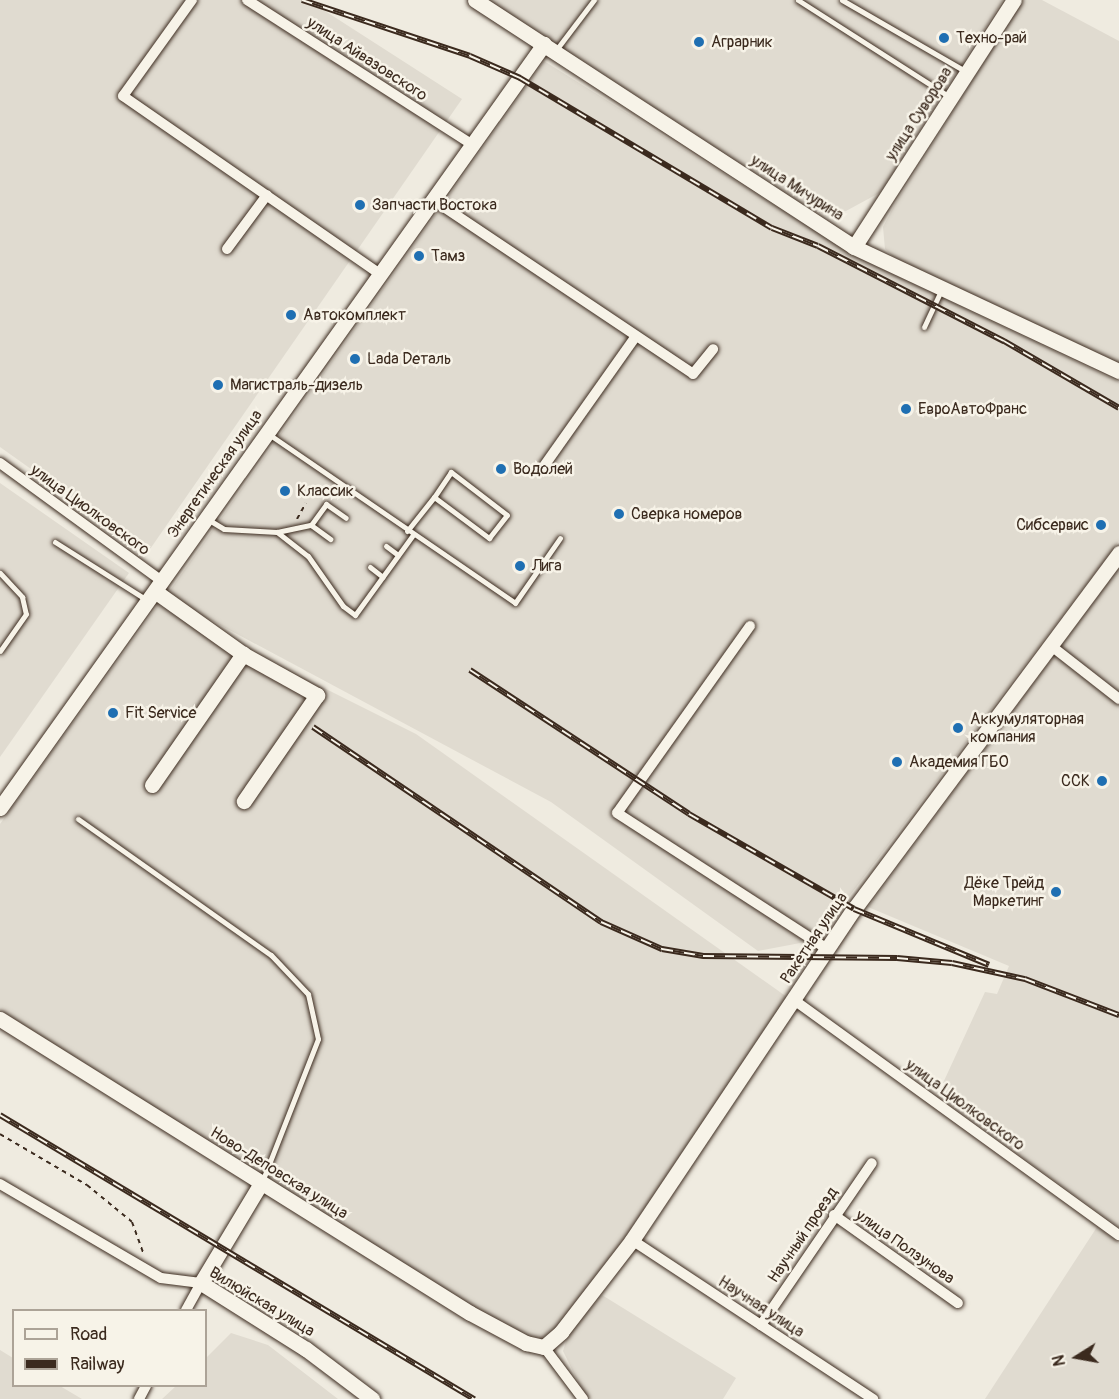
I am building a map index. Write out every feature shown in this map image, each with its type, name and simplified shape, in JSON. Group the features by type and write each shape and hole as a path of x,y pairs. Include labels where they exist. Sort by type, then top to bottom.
{"street":[{"path":"192,0 123,96 379,273"},
{"name":"улица Айвазовского","path":"247,0 471,144"},
{"name":"улица Мичурина","path":"475,0 854,247 941,291 1119,371"},
{"name":"улица Суворова","path":"854,247 1014,0"},
{"name":"Энергетическая улица","path":"0,808 156,592 205,517 471,144 549,47"},
{"path":"227,249 267,195"},
{"path":"432,199 693,374 713,349"},
{"path":"544,466 636,336"},
{"name":"улица Циолковского","path":"0,463 156,592"},
{"name":"Ракетная улица","path":"544,1347 561,1332 632,1240 827,950 1119,553"},
{"path":"156,592 243,654 317,695 244,801"},
{"path":"750,626 617,813 827,950"},
{"path":"1050,645 1119,699"},
{"path":"152,785 243,654"},
{"name":"улица Циолковского","path":"794,1000 1119,1234"},
{"name":"Ново-Деповская улица","path":"0,1019 470,1313 526,1343 544,1347"},
{"name":"Научный проезд","path":"761,1325 834,1215 872,1163"},
{"path":"187,1309 261,1183"},
{"name":"Вилюйская улица","path":"0,1184 160,1278 201,1283 306,1349 372,1399"},
{"name":"улица Ползунова","path":"834,1215 958,1303"},
{"name":"Научная улица","path":"632,1240 873,1399"},
{"path":"544,1347 583,1399"}],"lane":[{"path":"549,47 594,0"},
{"path":"798,0 952,98"},
{"path":"842,0 967,73"},
{"path":"924,327 941,291"},
{"path":"266,432 412,535 515,603 560,538"},
{"path":"407,531 451,472 507,515 489,538 434,496"},
{"path":"205,517 224,529 277,532 311,525 326,504 346,518"},
{"path":"311,525 330,539"},
{"path":"277,532 308,556 343,606 355,615 412,535"},
{"path":"55,543 156,592"},
{"path":"386,546 398,555"},
{"path":"370,567 383,577"},
{"path":"0,573 22,597 26,614 0,651"},
{"path":"78,819 271,955 308,994 318,1039 261,1183"}],"path":[{"path":"296,528 296,520 306,503"},
{"path":"0,1134 87,1185 132,1222 149,1272"}],"shaded area":[{"path":"0,0 308,0 462,99 148,552 0,447"},
{"path":"489,0 1003,0 881,192 846,211 831,214 815,212"},
{"path":"1023,0 1042,0 1119,41 1119,365 902,265 885,249 883,227 895,204"},
{"path":"544,61 857,257 1119,382 1119,541 816,940 758,951 551,802 166,596"},
{"path":"0,483 129,573 0,757"},
{"path":"1119,568 1119,1227 937,1096 985,992 997,994 1009,966 868,907"},
{"path":"158,605 416,734 787,997 625,1237 551,1334 540,1338 528,1336 474,1308 0,1010 0,824"},
{"path":"1097,1227 1119,1243 1119,1399 985,1399"},
{"path":"602,1295 736,1378 723,1399 591,1399 584,1394 563,1351 568,1335"},
{"path":"231,1333 268,1345 338,1399 162,1399 175,1387 207,1387 207,1357"},
{"path":"0,1350 12,1357 12,1387 62,1387 82,1399 0,1399"}],"railway":[{"path":"302,0 470,56 520,78 772,228 818,246 1004,341 1119,408"},
{"path":"470,670 689,814 854,909 989,965"},
{"path":"313,727 601,922 662,949 703,956 897,958 952,963 1025,979 1119,1015"},
{"path":"0,1115 474,1399"}],"place":[{"name":"Техно-рай","path":"944,38"},
{"name":"Аграрник","path":"699,42"},
{"name":"Запчасти Востока","path":"360,205"},
{"name":"Тамз","path":"419,256"},
{"name":"Автокомплект","path":"291,315"},
{"name":"Lada Dеталь","path":"355,359"},
{"name":"Магистраль-дизель","path":"218,385"},
{"name":"ЕвроАвтоФранс","path":"906,409"},
{"name":"Водолей","path":"501,469"},
{"name":"Классик","path":"285,491"},
{"name":"Сверка номеров","path":"619,514"},
{"name":"Сибсервис","path":"1101,525"},
{"name":"Лига","path":"520,566"},
{"name":"Fit Service","path":"113,713"},
{"name":"Аккумуляторная компания","path":"958,728"},
{"name":"Академия ГБО","path":"897,762"},
{"name":"ССК","path":"1102,781"},
{"name":"Дёке Трейд Маркетинг","path":"1056,892"}]}
